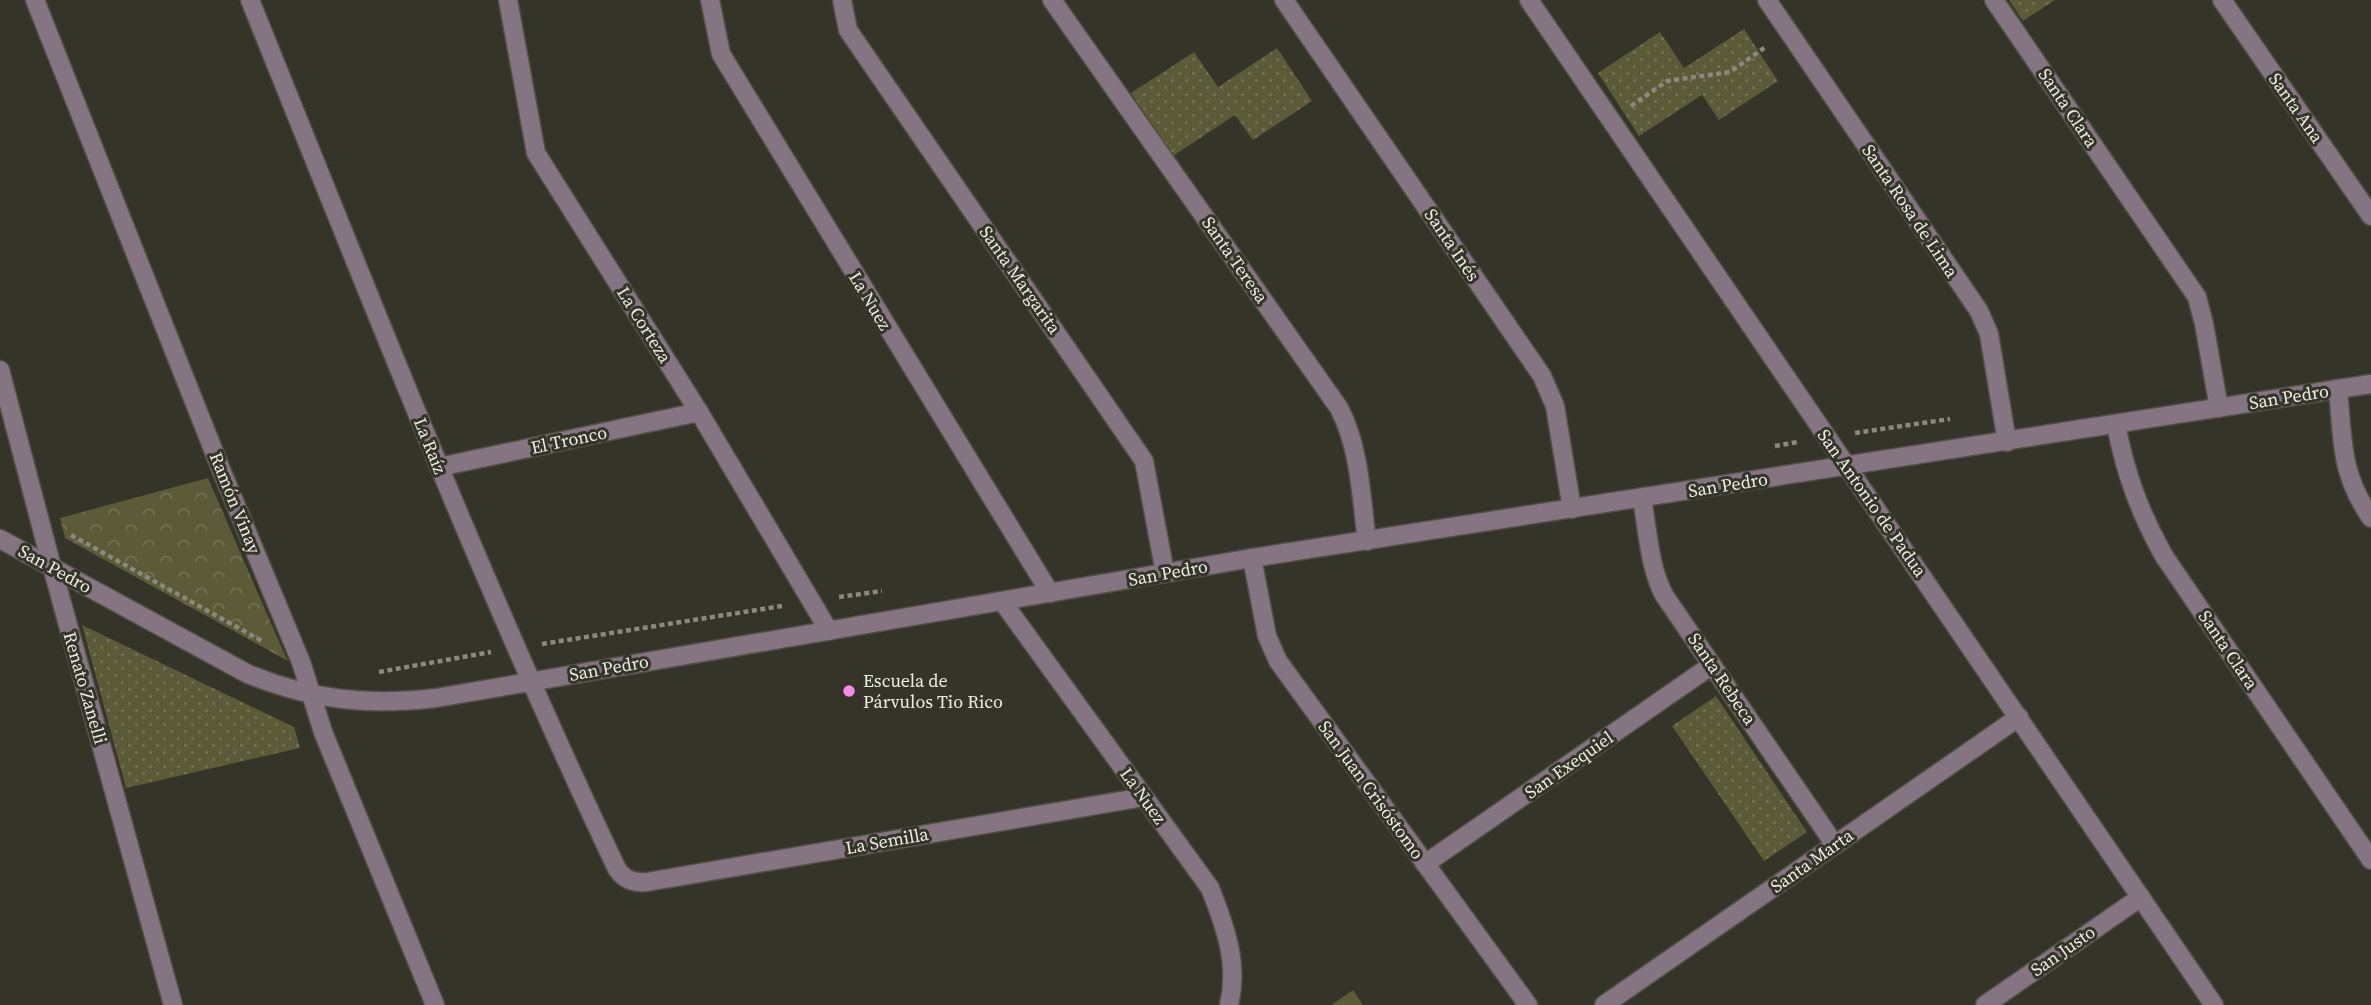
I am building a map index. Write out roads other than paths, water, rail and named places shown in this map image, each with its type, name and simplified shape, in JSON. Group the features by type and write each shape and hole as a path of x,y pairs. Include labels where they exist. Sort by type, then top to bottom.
{"street":[{"name":"Ramón Vinay","path":"36,0 222,472 301,662 323,732 435,1005"},
{"name":"La Raíz","path":"250,0 439,467 530,682 617,869 630,881"},
{"name":"La Corteza","path":"508,0 536,153 699,412 829,631"},
{"name":"La Nuez","path":"710,0 721,54 1050,593"},
{"name":"Santa Margarita","path":"842,0 848,30 1144,461 1165,573"},
{"name":"Santa Teresa","path":"1052,0 1346,420 1354,448 1367,541"},
{"name":"Santa Inés","path":"1284,0 1542,376 1555,406 1572,509"},
{"name":"San Antonio de Padua","path":"1529,0 2214,1005"},
{"name":"Santa Rosa de Lima","path":"1767,0 1979,311 1989,334 2007,442"},
{"name":"Santa Clara","path":"1994,0 2197,297 2219,408"},
{"name":"Santa Ana","path":"2221,0 2371,216"},
{"name":"Renato Zanelli","path":"0,370 51,567 173,1005"},
{"name":"San Pedro","path":"0,540 248,674 279,687 312,696 353,702 394,703 1252,558 2371,384"},
{"path":"2338,389 2346,467 2357,497 2371,518"},
{"name":"El Tronco","path":"439,467 699,412"},
{"name":"Santa Clara","path":"2116,424 2131,488 2164,556 2371,860"},
{"name":"Santa Rebeca","path":"1642,499 1656,580 1835,845"},
{"name":"San Juan Crisóstomo","path":"1252,558 1267,636 1278,662 1528,1005"},
{"name":"La Nuez","path":"1002,601 1210,888 1226,928 1231,950 1233,972 1229,1005"},
{"name":"San Exequiel","path":"1425,864 1713,665"},
{"name":"Santa Marta","path":"1604,1005 2019,717"},
{"name":"La Semilla","path":"630,881 647,883 1144,797"},
{"name":"San Justo","path":"1984,1005 2141,897"}],"place":[{"name":"Escuela de Párvulos Tio Rico","path":"849,691"}]}
